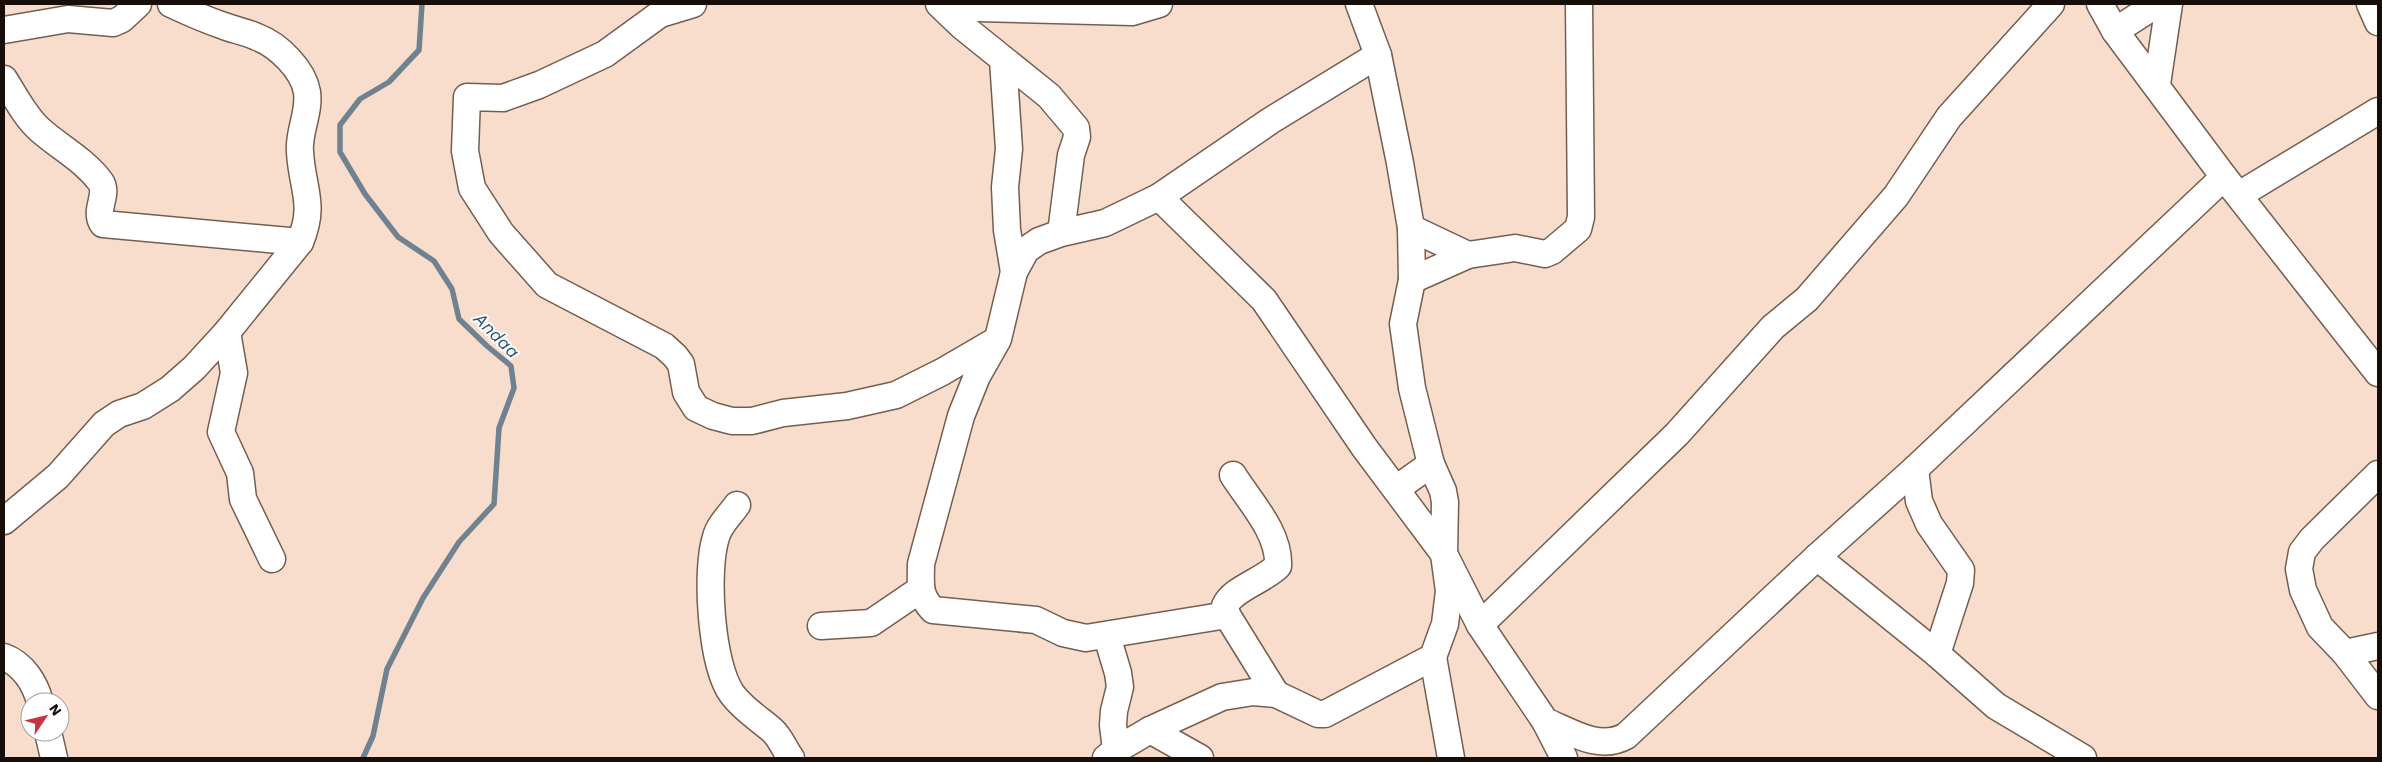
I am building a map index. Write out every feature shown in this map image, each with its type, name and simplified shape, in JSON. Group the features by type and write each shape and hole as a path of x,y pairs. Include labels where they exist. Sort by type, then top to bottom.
{"street":[{"path":"4,30 68,19 113,23 122,19 138,4"},
{"path":"4,521 58,476 104,424 118,414 143,406 170,389 194,368 227,332 300,242 308,218 308,195 300,164 299,143 307,103 306,90 295,68 275,47 258,37 224,26 171,4"},
{"path":"693,4 660,14 605,54 539,85 503,98 467,97 465,151 472,188 501,233 547,285 664,346 680,364 686,392 696,408 713,416 732,421 752,421 784,413 847,406 896,395 942,372 998,339"},
{"path":"939,4 1003,60 1049,96 1076,128 1078,137 1071,154 1061,232"},
{"path":"962,4 979,8 1132,12 1159,4"},
{"path":"1359,4 1378,55 1411,228 1412,280 1402,324 1412,388 1431,464 1443,491 1445,502 1444,554 1450,592 1445,624 1433,657 1451,758"},
{"path":"1412,280 1468,255 1515,248 1545,254 1552,251 1578,229 1581,217 1579,4"},
{"path":"1480,625 1677,434 1773,327 1807,299 1896,196 1949,117 2051,4"},
{"path":"2100,4 2115,31 2157,84 2232,186 2378,373"},
{"path":"2115,31 2157,4"},
{"path":"2157,84 2169,4"},
{"path":"2370,4 2378,22"},
{"path":"1227,615 1086,638 1063,633 1036,620 934,610 924,600 921,589 921,564 961,416 977,376 998,339 1014,272 1026,250 1061,232 1105,223 1160,197 1270,121 1378,55"},
{"path":"1003,60 1009,149 1005,187 1007,230 1014,272"},
{"path":"4,79 29,119 40,130 83,163 101,183 104,189 98,213 103,224 300,242"},
{"path":"1545,721 1586,750 1616,742 1626,736 1817,557 2232,186 2378,111"},
{"path":"1160,197 1264,300 1306,364 1444,554 1480,625 1545,721 1564,758"},
{"path":"1411,228 1468,255"},
{"path":"227,332 234,373 221,432 240,473 243,499 272,559"},
{"path":"1396,489 1431,464"},
{"path":"1915,469 1919,501 1929,524 1961,570 1960,584 1937,654"},
{"path":"2378,474 2312,539 2302,552 2299,569 2303,590 2320,626 2345,653 2378,696"},
{"path":"1233,475 1274,539 1278,566 1270,574 1227,600 1225,606 1227,615 1276,694"},
{"path":"737,505 716,536 713,551 710,616 722,674 731,693 744,709 773,730 791,758"},
{"path":"1817,557 1937,654 1996,706 2083,758"},
{"path":"821,626 871,623 921,589"},
{"path":"1107,636 1118,672 1120,687 1114,711 1111,754"},
{"path":"2345,653 2378,646"},
{"path":"4,657 24,671 33,682 36,692"},
{"path":"1111,754 1150,730 1222,697 1253,692 1276,694 1318,714 1325,714 1433,657"},
{"path":"1150,730 1200,758"},
{"path":"50,742 54,758"}],"waterway":[{"name":"Andaa","path":"363,758 373,736 387,669 423,598 459,542 494,504 499,428 514,388 511,366 459,319 452,289 434,261 398,237 365,194 340,152 340,125 360,99 389,82 419,50 422,4"}]}
